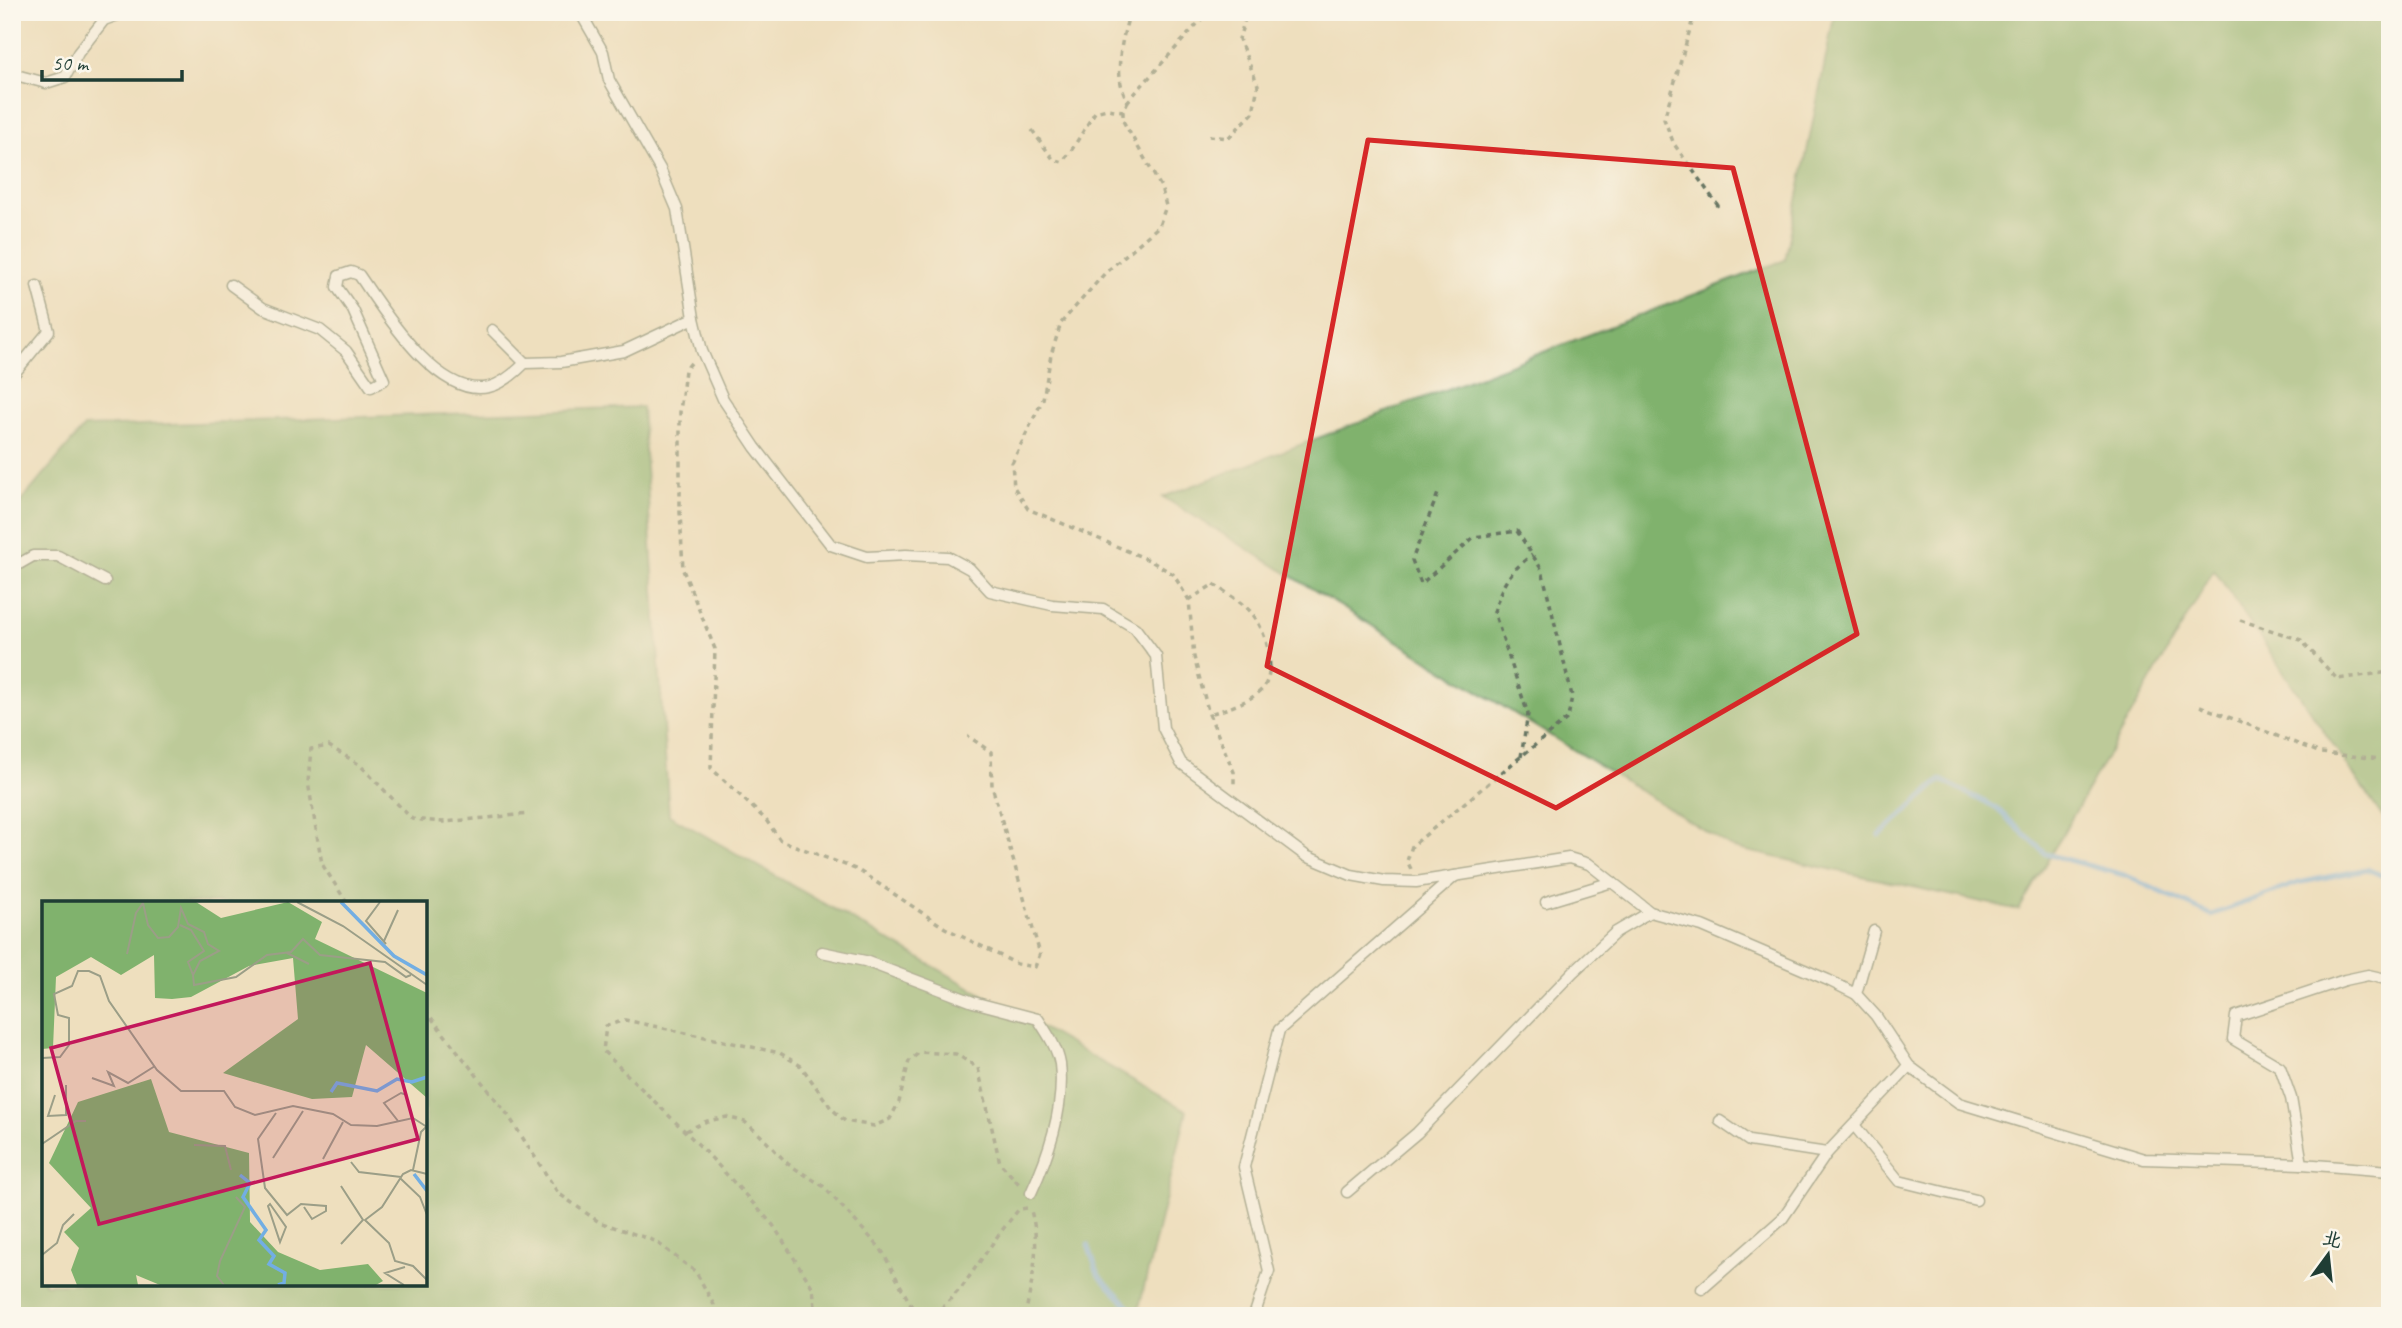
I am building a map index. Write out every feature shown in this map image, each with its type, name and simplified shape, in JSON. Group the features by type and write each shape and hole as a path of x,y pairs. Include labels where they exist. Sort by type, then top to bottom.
{"lane":[{"path":"12,74 46,83 65,77 78,53 104,20 126,12"},
{"path":"580,12 603,52 609,80 660,169 677,209 694,318 702,351 723,399 831,545 867,557 948,557 970,569 989,591 1052,605 1103,609 1135,628 1156,656 1163,728 1181,763 1306,856 1351,874 1384,881 1416,882 1569,858 1589,864 1650,912 1702,926 1856,994 1876,1016 1909,1066 1959,1103 2144,1159 2302,1164 2390,1171"},
{"path":"231,285 263,308 320,330 346,351 371,387 384,380 353,310 337,287 339,276 351,272 359,275 405,342 449,380 471,386 488,387 513,375 524,363 561,362 624,351 694,318"},
{"path":"12,376 49,331 37,286"},
{"path":"492,330 524,363"},
{"path":"12,568 33,556 58,556 105,581"},
{"path":"1254,1316 1269,1271 1244,1167 1279,1030 1455,875"},
{"path":"1546,902 1612,882"},
{"path":"1347,1192 1417,1132 1573,972 1616,932 1650,912"},
{"path":"1856,994 1874,931"},
{"path":"822,952 865,961 973,1002 1038,1019 1053,1041 1059,1063 1058,1114 1045,1161 1031,1192"},
{"path":"2302,1164 2291,1098 2280,1067 2233,1039 2236,1016 2345,980 2368,975 2390,980"},
{"path":"1702,1289 1782,1219 1827,1153 1909,1066"},
{"path":"1720,1121 1749,1141 1827,1153"},
{"path":"1854,1125 1899,1181 1976,1200"}],"path":[{"path":"1128,101 1122,92 1120,78 1121,50 1130,12"},
{"path":"1208,12 1128,101 1123,111 1124,121 1161,187 1166,206 1159,226 1107,272 1061,323 1051,355 1043,398 1012,463 1014,486 1028,509 1149,560 1173,574 1189,600 1194,657 1209,714 1234,772 1234,803"},
{"path":"1209,136 1228,138 1253,113 1258,85 1239,39 1247,12"},
{"path":"1695,12 1664,119 1674,144 1719,207"},
{"path":"1032,130 1053,159 1062,162 1095,112 1107,108 1123,111"},
{"path":"702,351 685,370 680,412 680,512 683,570 715,649 711,768 766,820 780,840 858,870 945,928 1017,964 1035,967 1040,954 992,786 991,752 968,736"},
{"path":"1416,882 1407,860 1412,846 1568,718 1572,696 1542,570 1517,531 1474,537 1421,584 1412,560 1439,491"},
{"path":"1520,758 1528,714 1493,612 1498,595 1513,569 1532,555"},
{"path":"1189,600 1214,584 1252,612 1266,640 1271,664 1263,688 1235,707 1209,714"},
{"path":"2240,620 2301,640 2337,678 2390,672"},
{"path":"2200,706 2321,753 2390,760"},
{"path":"346,901 322,863 307,782 311,748 329,746 360,765 412,819 443,822 529,814"},
{"path":"427,1013 508,1115 558,1193 599,1222 655,1241 696,1272 714,1305 714,1316"},
{"path":"816,1316 813,1288 773,1225 686,1131 603,1051 606,1026 625,1020 780,1053 801,1066 831,1108 845,1121 874,1126 890,1119 899,1102 909,1061 920,1052 956,1054 978,1068 1000,1163 1023,1188 1031,1192 1030,1208 1035,1221 1035,1265 1025,1316"},
{"path":"686,1131 707,1121 727,1116 745,1122 788,1164 823,1186 881,1249 912,1309 923,1316"},
{"path":"934,1316 962,1287 1019,1209 1030,1208"}],"highlighted area":[{"path":"1368,140 1733,168 1857,634 1556,808 1267,666"}],"green space":[{"path":"1835,12 2390,14 2390,828 2214,570 2019,910 1733,848 1163,497 1785,260"},
{"path":"642,407 669,815 1187,1111 1137,1316 12,1316 12,512 84,427"}],"waterway":[{"path":"1880,835 1941,780 1996,808 2046,854 2124,875 2211,915 2298,883 2367,869 2390,879"},
{"path":"1088,1245 1099,1276 1139,1316"}]}
